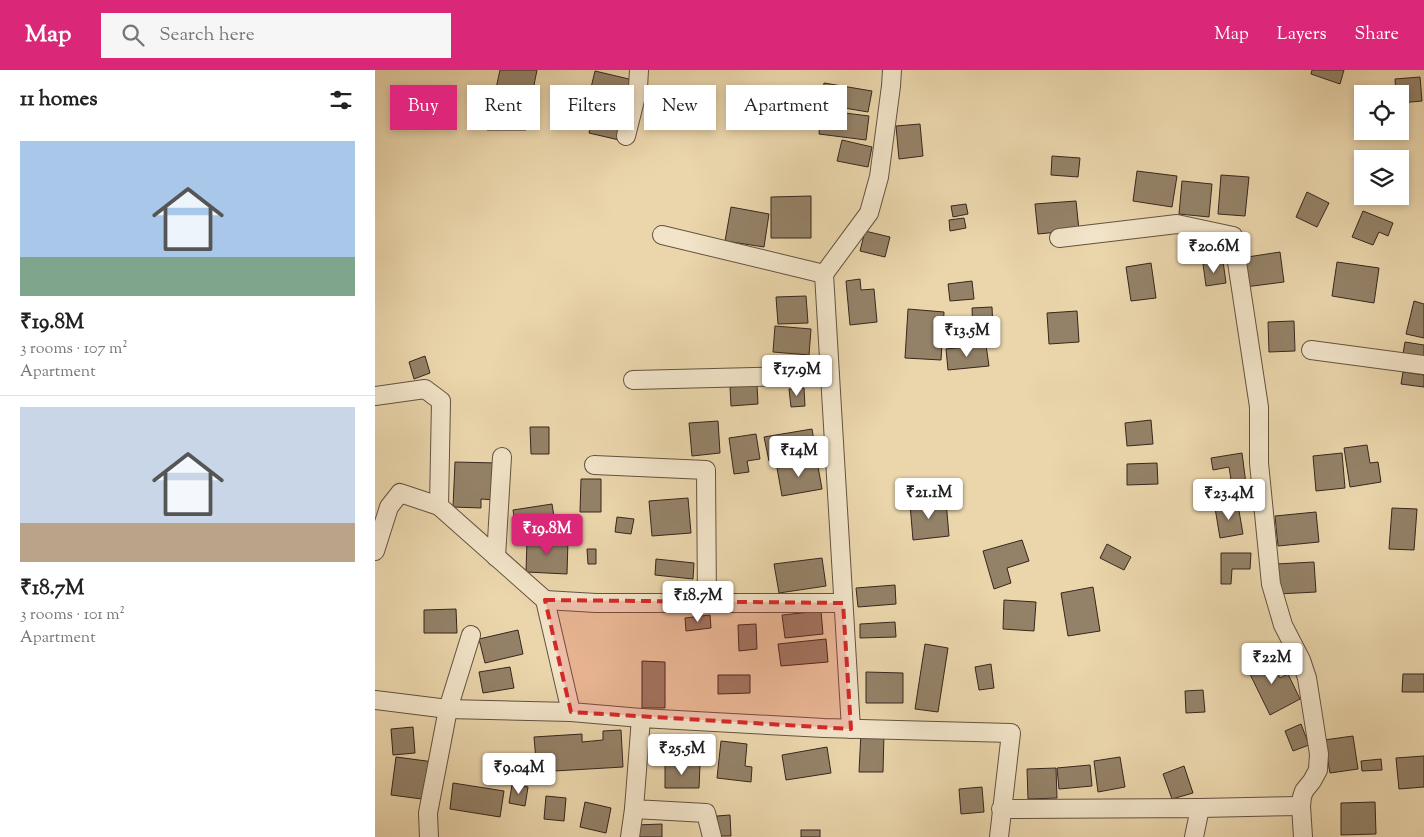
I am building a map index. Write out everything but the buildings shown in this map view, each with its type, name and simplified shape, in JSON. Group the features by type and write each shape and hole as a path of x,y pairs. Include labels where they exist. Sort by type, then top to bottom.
{"street":[{"path":"626,136 638,88 639,70"},
{"path":"851,729 824,274 869,213 879,177 892,70"},
{"path":"1059,238 1177,224 1233,236 1259,407 1259,463 1271,584 1283,625 1301,660 1307,678 1319,754 1318,770 1312,782 1304,791 1301,806 1303,837"},
{"path":"662,235 824,274"},
{"path":"1311,350 1424,365"},
{"path":"633,380 830,375"},
{"path":"375,396 425,389 441,401 439,506"},
{"path":"497,557 503,457"},
{"path":"594,465 706,470 707,603"},
{"path":"375,551 389,507 400,493 439,506 545,600 571,712"},
{"path":"545,600 596,603 843,603"},
{"path":"429,837 428,813 448,709 471,635"},
{"path":"375,700 448,709 571,712 641,718 851,729 1011,733 999,837"},
{"path":"630,837 641,718"},
{"path":"1001,809 1301,806"},
{"path":"1194,837 1200,808"},
{"path":"634,810 706,813 712,837"}],"highlighted area":[{"path":"545,600 843,603 851,729 571,712"}]}
